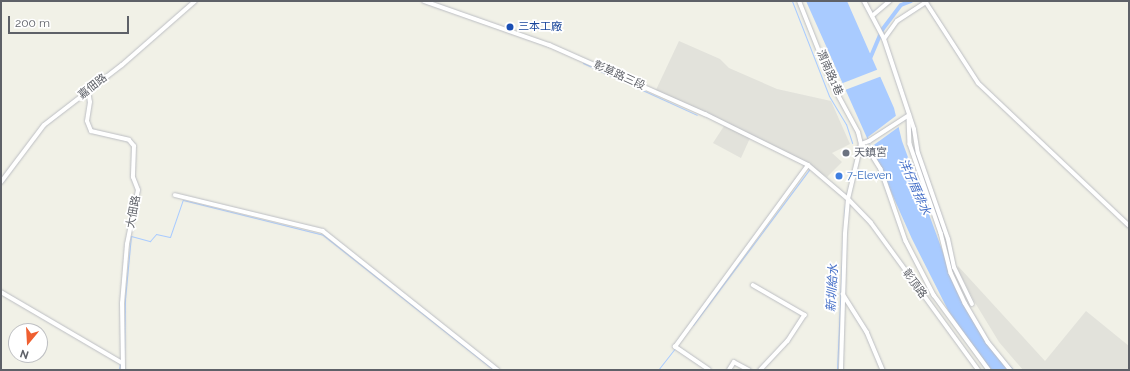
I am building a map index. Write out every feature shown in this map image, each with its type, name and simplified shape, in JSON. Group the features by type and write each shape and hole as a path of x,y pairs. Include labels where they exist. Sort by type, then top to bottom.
{"street":[{"name":"嘉佃路","path":"1,182 44,125 122,65 195,1"},
{"name":"彰草路三段","path":"424,1 555,47 705,114 808,165"},
{"name":"渭南路1巷","path":"799,1 832,84 858,132 861,144"},
{"path":"864,1 884,39 909,115 918,153 948,239 954,267 972,304"},
{"path":"872,16 890,1"},
{"path":"884,39 897,21 925,1 978,83 1129,226"},
{"name":"大佃路","path":"88,90 90,102 87,121 91,131 129,140 134,146 132,177 138,190 128,244 122,303 121,362 123,370"},
{"path":"861,144 869,141 909,115"},
{"path":"909,115 910,144 941,233 952,273 964,303 988,342 1011,370"},
{"path":"841,370 848,199 861,144"},
{"path":"861,144 869,150 880,169 903,234 934,295 989,370"},
{"name":"彰頂路","path":"808,165 848,199 871,223 978,370"},
{"path":"709,370 675,347 808,165"},
{"path":"175,195 323,231 498,370"},
{"path":"753,285 805,315 788,341 761,370"},
{"path":"1,292 121,362"},
{"path":"843,294 867,332 883,370"},
{"path":"729,370 734,362 749,370"}],"shaded area":[{"path":"679,41 720,59 729,68 777,89 831,101 850,144 832,153 842,162 827,177 808,165 655,92"},
{"path":"724,126 750,138 741,158 713,143"},
{"path":"958,266 1045,361 1086,311 1129,346 1129,370 1023,370 999,342 974,301 957,268"}],"water":[{"name":"洋仔厝排水","path":"806,1 847,1 894,108 902,141 951,274 988,342 1014,370 990,370 949,312 912,239"}],"pier":[{"path":"879,69 882,76 845,90 843,83"},
{"path":"897,115 900,126 871,147 868,137"}],"waterway":[{"path":"792,1 829,96 846,124 852,143"},
{"path":"869,61 882,30 901,5 911,1"},
{"path":"583,63 697,115"},
{"path":"693,325 809,170"},
{"path":"124,358 125,299 131,236 150,241 156,234 170,237 183,200 323,235 494,370"},
{"name":"新圳給水","path":"844,223 845,206"},
{"name":"新圳給水","path":"837,370 843,240"},
{"path":"658,370 675,348"},
{"path":"119,370 120,363"}],"place":[{"name":"三本工廠","path":"510,27"},
{"name":"天鎮宮","path":"846,153"},
{"name":"7-Eleven","path":"839,176"}]}
